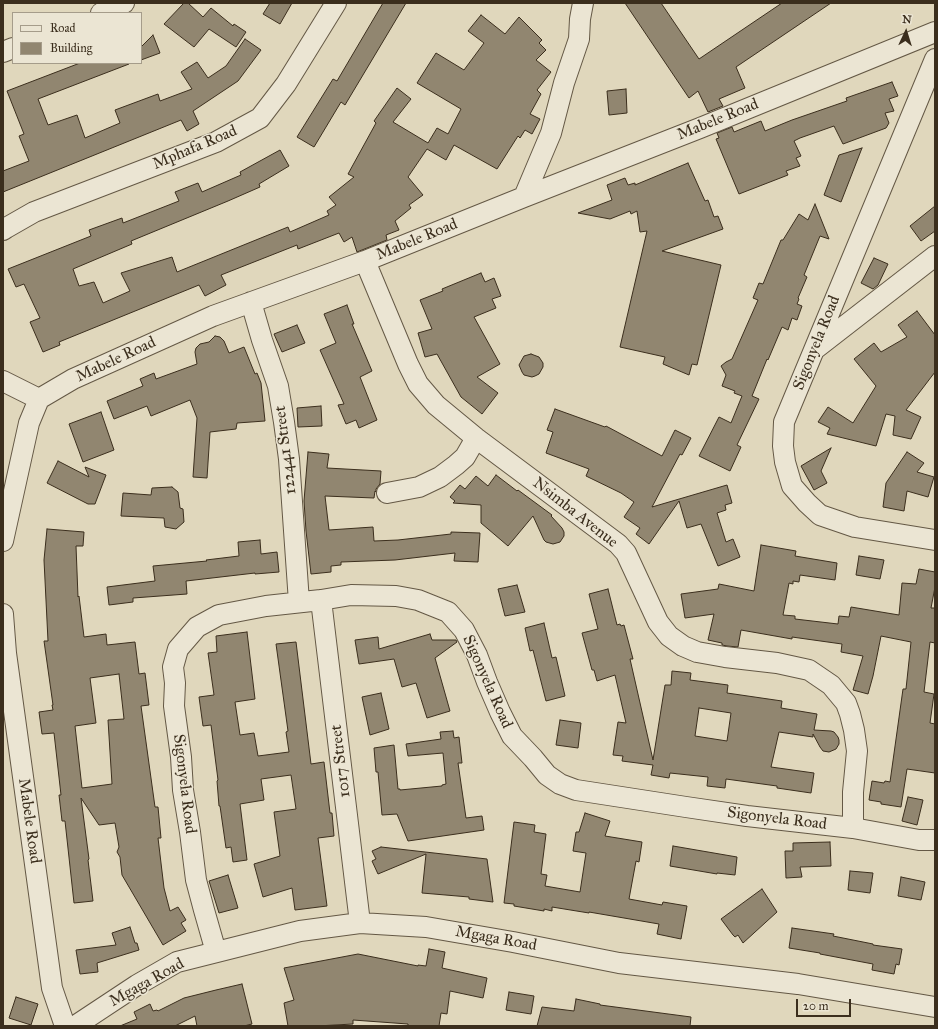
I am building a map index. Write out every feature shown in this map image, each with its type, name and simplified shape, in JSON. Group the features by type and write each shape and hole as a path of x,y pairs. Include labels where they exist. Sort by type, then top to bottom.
{"street":[{"path":"102,12 124,3"},
{"name":"Mphafa Road","path":"3,230 34,212 216,142 260,118 286,84 336,3"},
{"path":"524,197 550,133 564,83 579,39 580,19 583,3"},
{"name":"Mabele Road","path":"39,399 73,379 213,316 365,261 700,128 935,32"},
{"name":"Sigonyela Road","path":"935,59 784,422 783,446 785,462 792,486 820,515 855,527 935,540"},
{"path":"814,350 935,256"},
{"name":"Nsimba Avenue","path":"365,261 408,364 418,384 436,405 476,438 618,544 626,553 658,622 669,636 683,646 698,652 725,657 777,663 808,670 831,685 846,703 854,730 857,751 853,792 853,828"},
{"name":"122441 Street","path":"251,302 278,386 284,422 289,459 300,602"},
{"path":"3,381 39,399 29,423 3,541"},
{"path":"386,493 419,487 440,477 464,457 476,438"},
{"name":"Sigonyela Road","path":"216,952 196,880 183,790 181,757 174,706 175,683 173,667 178,649 197,627 219,615 266,606 350,595 396,596 418,600 448,612 464,630 477,655 487,682 512,736 547,775 560,784 576,790 747,816 853,828 919,840 935,840"},
{"name":"1017 Street","path":"321,600 360,923"},
{"name":"Mabele Road","path":"3,614 6,653 52,988 65,1026"},
{"name":"Mgaga Road","path":"75,1026 137,985 177,962 300,931 360,923 426,927 513,942 619,963 798,984 935,1007"}],"building":[{"path":"184,3 188,3 203,17 211,8 233,26 234,24 246,32 236,47 209,29 194,47 164,24"},
{"path":"270,3 292,3 280,24 263,14"},
{"path":"383,3 406,3 345,105 341,102 314,147 297,137 333,79 337,81"},
{"path":"625,3 661,3 699,59 782,3 831,3 736,67 745,88 719,99 723,106 708,112 698,91 689,98"},
{"path":"481,15 505,34 519,17 542,40 539,43 546,50 536,60 551,72 537,90 541,94 530,114 540,119 532,134 525,130 520,138 518,136 497,169 454,145 446,160 427,149 408,177 423,195 409,205 411,208 395,221 399,230 386,235 387,240 357,252 352,237 344,242 339,233 298,249 297,245 221,275 226,285 205,296 199,285 59,342 60,345 43,352 30,322 40,318 24,284 16,287 8,269 91,236 89,230 122,218 123,223 179,201 175,192 198,183 202,192 241,175 240,172 280,150 289,166 259,184 260,187 131,241 132,244 73,269 79,286 94,282 103,303 130,291 121,273 172,257 177,272 288,227 290,232 329,215 327,211 336,205 329,197 354,177 348,174 376,123 374,121 397,88 411,99 393,122 428,143 437,128 448,134 461,109 417,83 436,53 464,70 484,43 468,31"},
{"path":"153,35 160,53 142,60 142,46"},
{"path":"245,39 261,50 238,81 193,111 199,124 187,131 181,120 3,192 3,171 29,161 19,136 24,134 7,91 77,64 129,64 38,99 48,125 77,115 85,138 120,123 115,110 158,94 160,101 192,89 181,72 197,62 208,78 226,66"},
{"path":"892,82 898,96 889,99 894,111 885,113 889,123 886,128 843,144 834,126 800,138 794,141 801,156 796,158 800,166 786,171 788,175 739,194 716,139 719,138 717,133 732,127 734,132 761,121 765,131 847,101 846,98"},
{"path":"626,89 627,113 609,115 607,91"},
{"path":"862,148 841,202 824,195 839,155"},
{"path":"688,163 705,201 708,200 714,217 718,216 723,229 662,251 721,265 697,365 692,364 689,375 663,364 665,357 620,347 647,231 640,232 637,211 631,214 630,211 610,219 578,213 612,200 607,185 625,178 628,185 635,183 635,185"},
{"path":"815,204 829,239 820,236 804,275 807,277 798,298 797,304 802,306 797,320 792,318 788,330 782,327 768,360 767,359 752,396 759,399 737,445 741,447 730,471 699,456 719,417 731,423 742,396 734,393 735,391 722,386 726,375 721,366 732,359 758,300 753,298 759,283 763,284 781,240 783,240 799,214 808,220"},
{"path":"935,206 935,231 921,241 910,226"},
{"path":"874,258 888,264 878,285 873,289 861,283"},
{"path":"481,273 485,282 494,278 501,296 492,299 496,308 474,317 500,364 477,377 498,393 482,414 461,397 437,354 425,357 418,333 432,329 420,300"},
{"path":"347,305 354,324 352,324 372,371 360,377 377,420 359,428 356,420 346,424 338,405 344,404 320,350 336,343 324,314"},
{"path":"917,311 935,335 935,372 906,410 921,417 911,439 893,435 895,416 886,414 876,446 827,434 830,428 818,422 828,407 853,423 876,386 854,359 874,343 881,352 907,337 898,325"},
{"path":"297,325 305,343 282,352 274,334"},
{"path":"215,336 220,337 224,341 229,353 244,347 255,374 257,373 261,383 265,421 237,423 236,429 210,432 207,478 193,477 197,418 190,400 151,416 147,406 114,419 107,401 143,386 140,379 154,373 156,379 197,364 195,352 196,348 200,344 209,342"},
{"path":"531,354 539,357 543,363 543,367 539,374 532,377 524,375 519,365 524,356"},
{"path":"321,406 322,426 298,427 297,408"},
{"path":"555,409 605,427 606,426 662,456 675,430 691,438 682,455 680,454 652,507 727,485 732,503 725,505 726,510 717,513 726,542 733,539 740,557 718,566 701,524 687,528 679,501 649,544 636,534 640,528 624,517 634,502 621,493 586,476 589,469 546,453 553,432 547,430"},
{"path":"101,412 114,450 83,462 69,424"},
{"path":"831,448 821,471 827,483 814,490 801,466"},
{"path":"308,452 329,454 327,468 381,471 380,484 376,489 376,492 375,491 374,498 325,496 329,530 373,527 374,541 451,534 451,532 480,533 478,562 454,561 455,553 395,560 341,562 341,565 331,566 331,572 311,574 304,501"},
{"path":"907,452 924,463 917,472 934,477 928,497 907,491 904,511 883,507 886,483"},
{"path":"58,461 89,477 85,467 106,475 95,504 88,504 47,483"},
{"path":"496,475 552,515 551,516 564,532 564,536 560,542 553,544 546,542 533,516 508,546 481,523 481,505 453,503 455,501 450,497 460,485 465,489 476,476 488,486"},
{"path":"172,487 178,492 180,508 183,509 184,522 176,529 165,527 164,518 121,516 123,493 151,495 152,488"},
{"path":"47,529 84,532 83,546 76,546 78,597 79,596 84,637 106,634 107,645 135,642 139,674 145,673 149,705 141,706 155,807 158,807 161,838 158,838 164,888 170,911 178,907 186,920 181,923 186,931 163,945 122,875 120,857 117,852 119,847 115,823 99,825 81,798 93,901 74,903 65,821 62,821 59,795 61,795 54,733 42,734 39,712 53,710 44,641 48,641 44,560","holes":["119,674 124,719 108,720 112,784 82,788 75,726 96,723 90,678"]},
{"path":"260,540 261,554 277,552 279,572 255,573 186,581 187,594 133,598 133,602 109,605 107,587 155,581 153,566 207,561 206,560 239,556 238,542"},
{"path":"761,545 796,551 795,556 837,563 835,580 800,575 799,582 793,581 793,584 789,583 783,615 795,616 795,619 838,624 839,616 849,617 851,607 899,615 902,583 916,584 919,569 935,572 935,587 931,608 935,608 935,643 930,642 924,692 934,694 930,723 935,724 935,773 907,769 901,807 881,804 881,802 869,800 872,781 884,783 885,781 890,782 903,689 906,689 911,642 881,636 868,694 853,690 863,656 841,652 842,644 792,637 792,639 741,630 738,647 727,646 722,645 722,643 708,640 714,614 685,618 681,594 718,589 719,584 754,591"},
{"path":"859,556 884,560 880,579 856,575"},
{"path":"517,585 525,612 505,616 498,589"},
{"path":"608,589 617,625 624,625 633,659 630,659 653,760 665,685 671,685 672,671 691,673 690,680 728,685 727,693 782,701 781,708 817,714 814,730 834,732 839,740 839,744 836,749 829,752 823,751 813,734 813,737 779,732 771,767 814,773 811,793 777,788 777,786 726,779 725,788 707,786 708,777 670,773 669,778 651,775 653,765 622,761 623,756 613,755 618,722 626,723 615,675 597,681 594,670 592,670 582,633 598,629 589,594","holes":["699,708 731,713 727,741 695,736"]},
{"path":"544,623 552,658 556,657 565,696 546,701 533,650 530,651 525,628"},
{"path":"247,632 255,699 235,702 240,735 254,733 258,756 289,752 286,732 288,731 276,644 296,642 311,764 324,762 330,813 332,813 334,836 318,838 327,906 295,910 292,888 263,897 254,864 280,856 274,812 296,809 291,775 261,779 264,800 240,804 247,860 233,862 231,847 226,848 219,806 218,780 211,725 203,726 199,697 214,695 208,653 217,652 216,636"},
{"path":"430,634 432,640 456,640 457,642 435,658 450,711 427,718 416,683 402,687 394,659 359,664 355,640 378,637 379,649"},
{"path":"381,693 389,729 370,735 362,697"},
{"path":"560,720 581,723 578,748 556,745"},
{"path":"453,731 454,738 459,737 462,763 458,763 466,818 482,816 484,830 408,841 397,814 382,815 374,748 394,745 398,789 442,786 446,784 443,753 408,756 406,744 441,739 440,732"},
{"path":"908,797 923,800 917,825 902,821"},
{"path":"585,813 610,821 605,836 642,842 639,862 636,861 629,899 662,905 663,902 687,906 681,939 657,934 659,924 552,907 552,911 544,909 544,911 504,903 514,822 535,825 534,832 546,834 541,874 547,875 545,886 580,892 586,853 573,851 576,832 579,832"},
{"path":"830,842 831,866 800,867 802,877 786,878 785,851 793,851 793,843"},
{"path":"673,846 737,857 735,875 717,874 670,866"},
{"path":"381,847 487,859 493,902 469,899 469,897 422,893 426,854 378,874 372,861 376,859 372,851"},
{"path":"850,871 873,873 870,893 848,890"},
{"path":"228,875 238,908 219,913 209,881"},
{"path":"901,877 925,882 921,900 898,896"},
{"path":"762,889 777,912 743,943 738,935 735,937 733,935 721,919"},
{"path":"130,927 139,950 97,963 98,972 80,974 76,950 116,945 112,933"},
{"path":"792,928 834,934 833,936 873,945 902,949 899,965 896,964 894,974 872,970 873,964 789,948"},
{"path":"429,949 445,952 442,968 487,978 483,998 450,991 447,1014 441,1013 439,1026 408,1026 408,1024 353,1020 353,1024 288,1026 284,1003 294,1000 284,968 358,954 418,966 426,966"},
{"path":"242,984 252,1024 244,1026 197,1026 195,1016 175,1026 120,1026 137,1019 134,1012 150,1004 153,1011 158,1011 184,998"},
{"path":"509,992 534,996 531,1014 506,1010"},
{"path":"16,997 38,1004 31,1025 9,1018"},
{"path":"576,999 600,1005 691,1017 690,1026 537,1026 542,1007 574,1011"}]}
